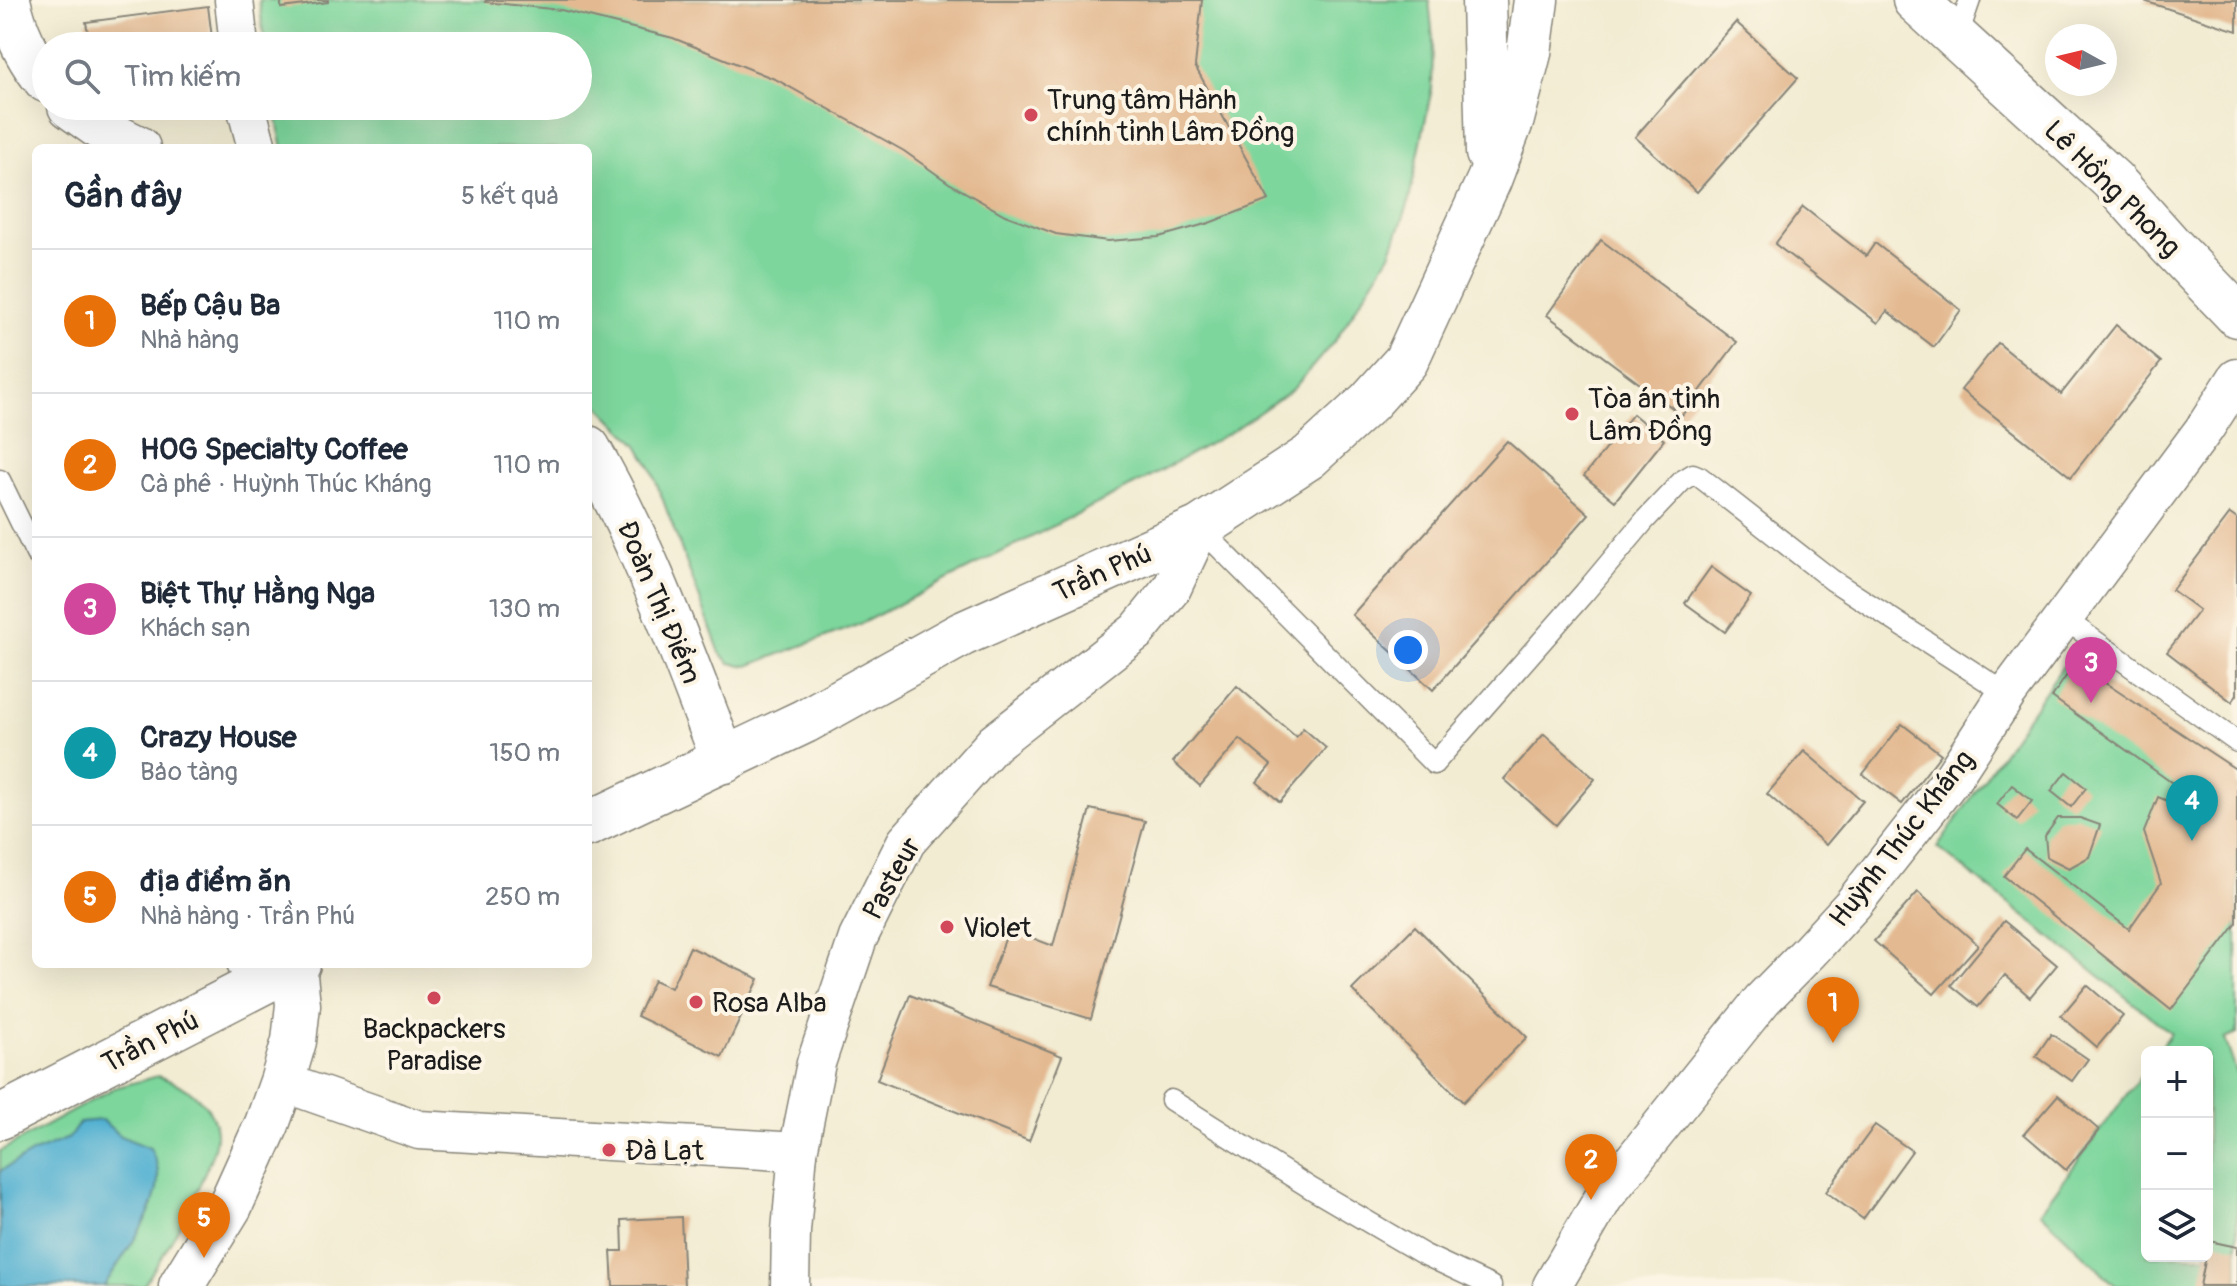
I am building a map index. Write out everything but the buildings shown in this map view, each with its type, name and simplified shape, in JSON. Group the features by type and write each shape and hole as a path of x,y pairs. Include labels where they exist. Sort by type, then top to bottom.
{"main road":[{"path":"8,0 12,19 32,61"},
{"name":"Trần Phú","path":"1484,0 1489,180"},
{"name":"Trần Phú","path":"592,822 805,721 962,634 1200,528 1309,457 1369,402 1406,361 1489,180 1515,106 1529,53 1536,0"},
{"name":"Lê Hồng Phong","path":"1915,0 1964,19 2237,315"},
{"path":"90,120 130,144"},
{"name":"Đoàn Thị Điểm","path":"592,455 613,491 646,563 724,761"},
{"name":"Trần Phú","path":"3,1110 244,977 283,968"},
{"path":"181,1286 230,1206 267,1124 294,1041 298,1005 296,968"}],"street":[{"path":"234,0 237,32"},
{"path":"250,120 256,144"},
{"name":"Huỳnh Thúc Kháng","path":"1552,1286 1604,1197 1762,1000 1862,892 1953,777 2007,694 2205,428 2237,378"},
{"name":"Pasteur","path":"790,1286 798,1152 816,1063 858,938 906,842 994,743 1137,631 1172,588 1200,528"},
{"path":"282,1082 419,1130 798,1152"}],"lane":[{"path":"1200,528 1434,764 1646,519 1683,480 1693,474 1832,580 2007,694"},
{"path":"0,480 32,546"},
{"path":"2063,618 2237,742"},
{"path":"1171,1100 1312,1189 1423,1254 1491,1286"}],"green space":[{"path":"259,0 1429,0 1433,39 1432,88 1408,205 1390,254 1337,338 1294,388 1234,430 1142,481 860,624 748,666 730,663 720,653 651,468 638,445 592,399 592,144 282,144 277,120 592,120 592,32 263,32"},
{"path":"2063,666 2237,786 2237,1034 2225,1039 2237,1074 2237,1286 2116,1286 2040,1212 2141,1075 2141,1262 2213,1262 2213,1046 2162,1046 2171,1033 1937,847"},
{"path":"158,1076 178,1084 204,1103 214,1121 216,1138 212,1156 189,1207 143,1286 0,1286 0,1151 114,1088"}],"water":[{"path":"102,1120 120,1136 150,1148 156,1164 158,1181 155,1196 141,1228 104,1286 0,1286 0,1171 34,1152 69,1138 80,1122"}],"place":[{"name":"Trung tâm Hành chính tỉnh Lâm Đồng","path":"1031,115"},
{"name":"Tòa án tỉnh Lâm Đồng","path":"1572,414"},
{"name":"Biệt Thự Hằng Nga","path":"2091,703"},
{"name":"Crazy House","path":"2192,841"},
{"name":"Violet","path":"947,927"},
{"name":"Backpackers Paradise","path":"434,998"},
{"name":"Rosa Alba","path":"696,1002"},
{"name":"Bếp Cậu Ba","path":"1833,1043"},
{"name":"Đà Lạt","path":"609,1150"},
{"name":"HOG Specialty Coffee","path":"1591,1200"},
{"name":"địa điểm ăn","path":"204,1258"}]}
